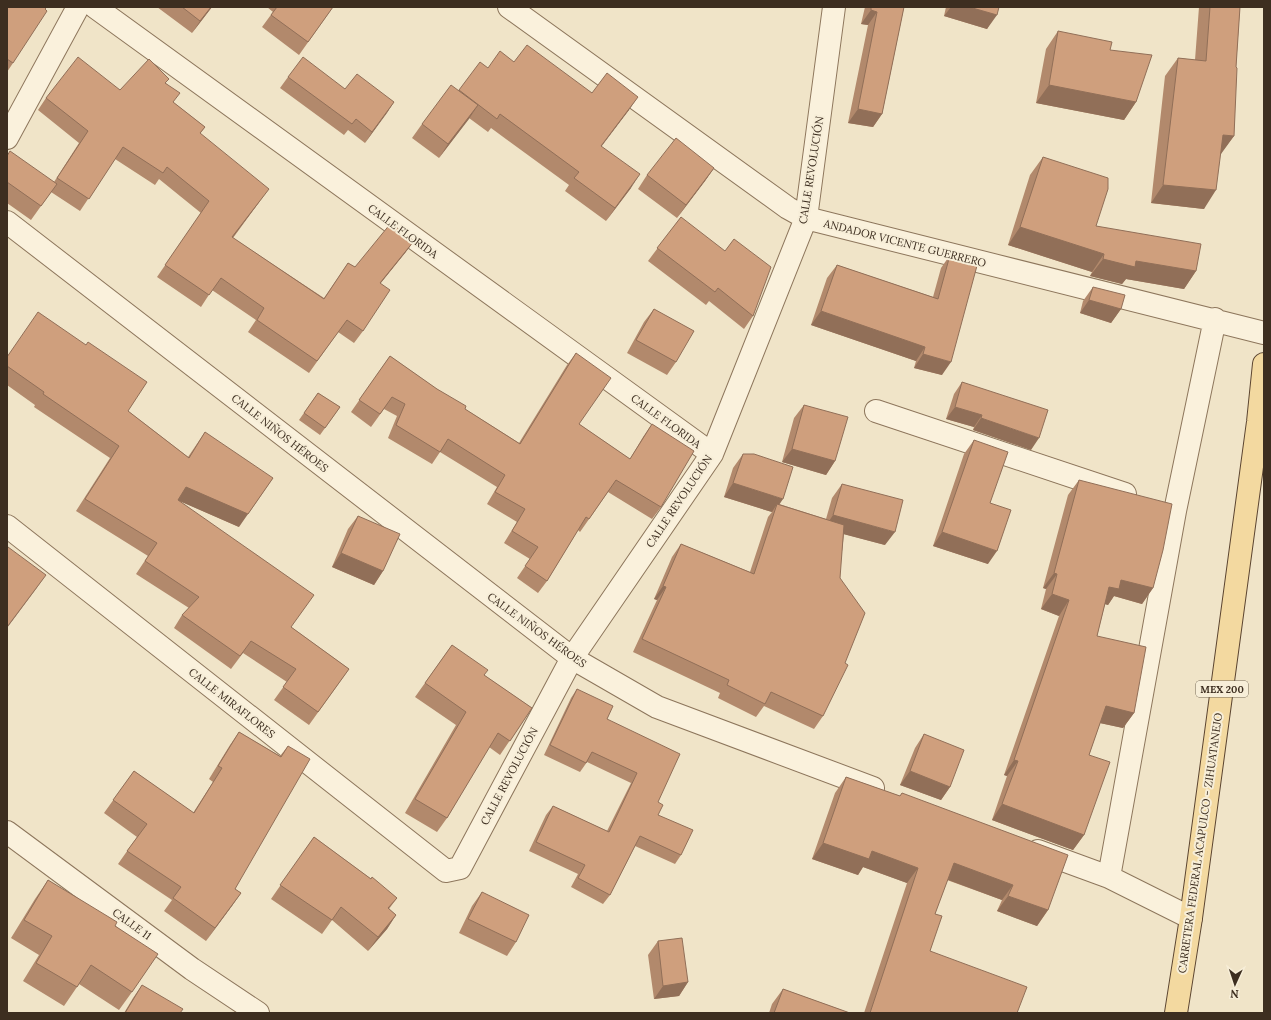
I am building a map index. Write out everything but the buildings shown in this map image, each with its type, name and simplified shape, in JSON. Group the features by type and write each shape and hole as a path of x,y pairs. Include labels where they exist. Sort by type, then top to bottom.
{"main road":[{"name":"CARRETERA FEDERAL ACAPULCO - ZIHUATANEJO","path":"1176,1013 1191,918 1261,423 1264,364"}],"street":[{"path":"7,138 78,7"},
{"name":"CALLE FLORIDA","path":"95,7 712,454"},
{"name":"ANDADOR VICENTE GUERRERO","path":"509,7 782,204 806,218 1215,319 1264,333"},
{"name":"CALLE REVOLUCIÓN","path":"460,868 572,658 712,454 806,218 834,7"},
{"name":"CALLE NIÑOS HÉROES","path":"7,222 572,658 657,707 894,796"},
{"path":"1109,877 1175,511 1215,319"},
{"path":"876,411 1175,511"},
{"name":"CALLE MIRAFLORES","path":"7,526 446,871 460,868"},
{"name":"CALLE 11","path":"7,832 192,969 258,1013"},
{"path":"1020,844 1109,877 1191,918"}]}
